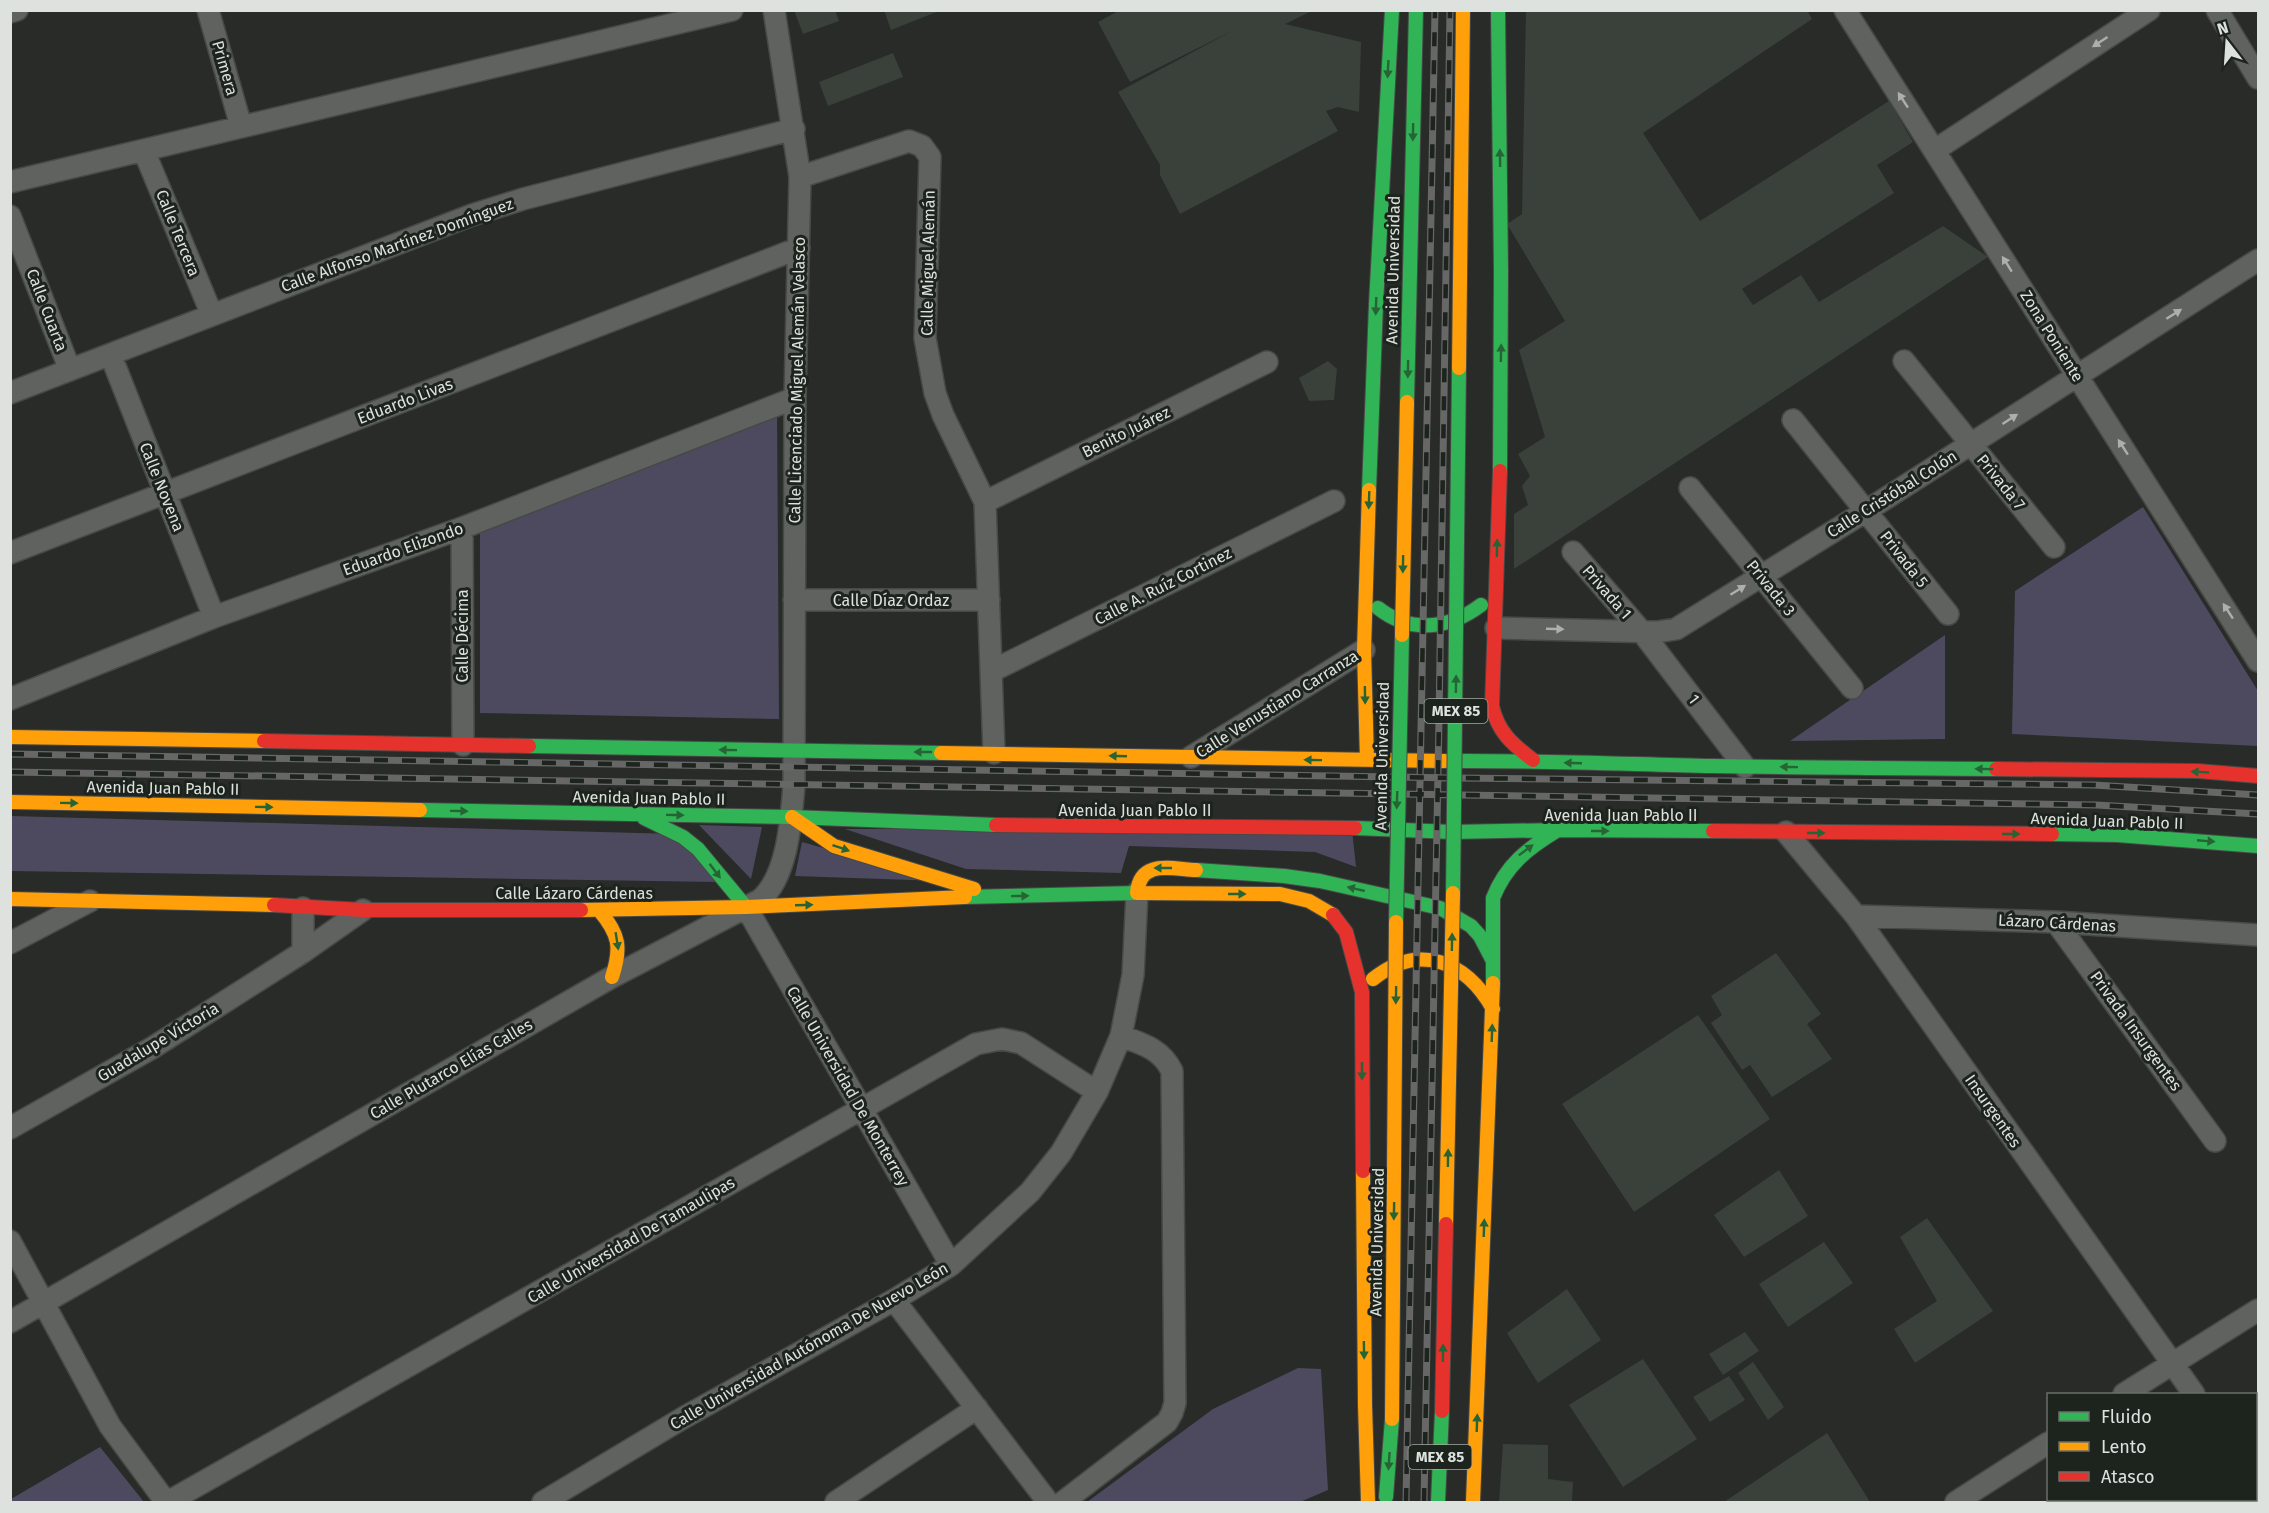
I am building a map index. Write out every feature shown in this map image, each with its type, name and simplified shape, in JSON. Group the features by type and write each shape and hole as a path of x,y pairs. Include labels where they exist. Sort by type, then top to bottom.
{"main road":[{"path":"1367,760 1365,597 1376,304 1392,10"},
{"name":"Avenida Universidad","path":"1385,1503 1392,1419 1396,830 1416,10"},
{"name":"MEX 85","path":"1438,1503 1455,821 1462,10"},
{"path":"1498,10 1502,279 1496,628 1492,706 1494,718 1505,738 1533,760"},
{"path":"1365,597 1392,618 1408,624 1434,627 1459,620 1481,605 1497,584"},
{"path":"10,737 1190,758 1533,760 1568,764 1745,767 2199,771 2259,776"},
{"name":"Avenida Juan Pablo II","path":"10,802 792,817 990,825 1368,828 1461,832 1558,830 2117,835 2259,846"},
{"path":"635,814 682,837 698,849 746,907"},
{"path":"792,817 834,846 997,897"},
{"path":"1473,1503 1492,1009 1493,898 1499,881 1520,854 1558,830"},
{"path":"1137,893 1138,879 1142,873 1151,868 1284,876 1320,881 1450,912 1466,922 1480,936 1493,961"},
{"name":"Calle Lázaro Cárdenas","path":"10,899 256,904 363,910 599,910 746,907 1137,893 1280,894 1309,901 1332,914 1346,932 1362,992 1364,1371 1368,1503"},
{"path":"599,910 613,925 619,945 618,959 612,977"},
{"path":"1362,992 1385,969 1406,961 1437,960 1460,970 1467,976 1481,989 1492,1009"}],"street":[{"path":"10,12 17,10"},
{"name":"Primera","path":"208,10 241,126"},
{"path":"10,182 732,10"},
{"name":"Calle Licenciado Miguel Alemán Velasco","path":"774,10 800,177 795,398 795,752"},
{"name":"Zona Poniente","path":"1845,10 2077,375 2251,632 2259,661"},
{"path":"1935,150 2149,10"},
{"path":"2217,10 2259,78"},
{"name":"Calle Alfonso Martínez Domínguez","path":"10,393 462,219 523,198 794,129"},
{"name":"Calle Miguel Alemán","path":"800,177 909,141 922,146 930,157 925,338 935,393 943,415 985,502 994,753"},
{"name":"Calle Tercera","path":"144,151 212,315"},
{"name":"Calle Cuarta","path":"10,216 70,370"},
{"name":"Eduardo Livas","path":"10,553 799,248"},
{"name":"Calle Cristóbal Colón","path":"1496,628 1642,632 1677,629 2259,260"},
{"name":"Calle Novena","path":"111,356 214,617"},
{"name":"Privada 7","path":"1904,361 2054,547"},
{"name":"Benito Juárez","path":"985,502 1267,362"},
{"name":"Eduardo Elizondo","path":"10,699 214,617 462,528 795,398"},
{"name":"Privada 5","path":"1793,420 1948,614"},
{"name":"Privada 3","path":"1690,488 1852,688"},
{"name":"Calle A. Ruíz Cortinez","path":"992,671 1334,501"},
{"name":"Calle Décima","path":"462,528 463,745"},
{"name":"Privada 1","path":"1573,552 1642,632"},
{"name":"Calle Díaz Ordaz","path":"794,600 989,600"},
{"name":"1","path":"1642,632 1745,767"},
{"name":"Calle Venustiano Carranza","path":"1190,758 1364,650"},
{"name":"Calle Plutarco Elías Calles","path":"10,1322 612,977 760,900 773,885 780,869 792,817 795,752"},
{"name":"Insurgentes","path":"1786,832 1856,916 2193,1393"},
{"name":"Calle Universidad Autónoma De Nuevo León","path":"543,1503 683,1418 894,1300 951,1265 1030,1192 1061,1153 1096,1092 1121,1036 1133,975 1137,893"},
{"path":"10,943 92,900"},
{"name":"Calle Universidad De Monterrey","path":"746,907 860,1110 951,1265"},
{"path":"303,908 303,952"},
{"name":"Guadalupe Victoria","path":"10,1128 152,1048 303,952 363,910"},
{"name":"Lázaro Cárdenas","path":"1856,916 2056,922 2259,935"},
{"name":"Privada Insurgentes","path":"2056,922 2215,1141"},
{"path":"1063,1503 1167,1422 1174,1403 1172,1071 1162,1055 1153,1048 1121,1036"},
{"name":"Calle Universidad De Tamaulipas","path":"167,1503 976,1044 1002,1039 1022,1044 1096,1092"},
{"path":"10,1241 110,1425 167,1503"},
{"path":"894,1300 1048,1503"},
{"path":"2127,1393 2259,1310"},
{"path":"836,1503 977,1408"},
{"path":"1956,1503 2047,1444"}],"shaded area":[{"path":"777,408 779,719 480,713 480,528"},
{"path":"2143,507 2258,691 2258,746 2012,734 2015,591"},
{"path":"1945,635 1945,739 1790,741"},
{"path":"11,816 676,834 717,882 11,871"},
{"path":"699,825 762,827 751,879"},
{"path":"845,829 1352,830 1356,867 1315,852 1129,846 1121,873 966,869"},
{"path":"802,842 941,881 795,876"},
{"path":"1298,1368 1321,1369 1328,1490 1300,1502 1087,1502 1213,1409"},
{"path":"100,1447 144,1502 11,1502 11,1499"}],"building":[{"path":"794,10 835,10 839,21 803,34"},
{"path":"884,10 939,10 939,11 891,30"},
{"path":"1120,10 1314,10 1285,24 1361,42 1359,112 1338,107 1326,111 1338,131 1180,214 1160,175 1160,165 1118,92 1234,30 1130,82 1098,22"},
{"path":"1526,10 1807,10 1812,19 1643,133 1700,221 1889,101 1913,142 1877,165 1894,193 1742,289 1753,305 1801,275 1819,302 1943,226 1988,257 1514,569 1514,514 1528,505 1522,486 1530,476 1518,454 1545,437 1519,350 1565,321 1507,224 1522,214"},
{"path":"893,53 903,77 828,106 819,82"},
{"path":"1328,361 1337,369 1334,400 1309,401 1299,378"},
{"path":"1776,953 1821,1014 1807,1024 1832,1059 1772,1097 1750,1065 1742,1070 1711,1023 1722,1015 1711,996"},
{"path":"1698,1015 1770,1119 1634,1212 1562,1104"},
{"path":"1779,1170 1808,1216 1744,1257 1714,1215"},
{"path":"1927,1218 1993,1311 1915,1363 1894,1329 1937,1301 1900,1237"},
{"path":"1824,1242 1853,1283 1788,1327 1759,1284"},
{"path":"1567,1289 1601,1340 1538,1383 1507,1333"},
{"path":"1745,1332 1759,1351 1723,1375 1709,1354"},
{"path":"1643,1359 1697,1439 1623,1487 1569,1405"},
{"path":"1753,1362 1784,1407 1768,1420 1738,1373"},
{"path":"1729,1376 1745,1400 1710,1422 1693,1397"},
{"path":"1827,1433 1870,1502 1724,1502"},
{"path":"1503,1444 1548,1445 1548,1479 1573,1482 1572,1502 1499,1502"}],"railway":[{"path":"1406,1502 1435,10"},
{"path":"1424,1502 1450,10"},
{"path":"10,754 1456,778 2094,785 2258,795"},
{"path":"10,772 2096,805 2258,814"}],"traffic: fast":[{"path":"1369,490 1376,304 1392,10"},
{"path":"1407,402 1416,10"},
{"path":"1498,10 1501,271 1500,471"},
{"path":"1453,893 1459,368"},
{"path":"1378,608 1404,622 1430,625 1456,619 1481,605"},
{"path":"1396,922 1402,635"},
{"path":"529,746 941,753"},
{"path":"1444,761 1996,769"},
{"path":"420,810 792,817 996,825"},
{"path":"644,818 683,837 698,849 746,907"},
{"path":"1355,828 1452,832 1713,831"},
{"path":"1493,983 1493,898 1498,886 1519,858 1558,830"},
{"path":"2052,834 2117,835 2258,846"},
{"path":"1196,870 1320,881 1440,908 1471,926 1480,936 1493,961"},
{"path":"965,897 1137,893"},
{"path":"1438,1502 1442,1411"},
{"path":"1386,1497 1392,1419"}],"traffic: slow":[{"path":"1459,368 1463,10"},
{"path":"1402,635 1407,402"},
{"path":"1367,760 1364,650 1369,490"},
{"path":"10,737 264,741"},
{"path":"941,753 1444,761"},
{"path":"10,802 420,810"},
{"path":"792,817 834,846 974,889"},
{"path":"1196,870 1158,868 1150,871 1139,882 1137,893 1280,894 1309,901 1333,915"},
{"path":"1446,1224 1453,893"},
{"path":"581,910 746,907 965,897"},
{"path":"10,899 274,905"},
{"path":"599,910 611,926 617,941 617,957 612,977"},
{"path":"1392,1419 1396,922"},
{"path":"1373,979 1407,961 1440,962 1469,979 1482,992 1493,1009"},
{"path":"1473,1502 1493,983"},
{"path":"1363,1171 1368,1502"}],"traffic: jam":[{"path":"1500,471 1492,706 1498,723 1507,737 1533,760"},
{"path":"264,741 529,746"},
{"path":"1996,769 2198,771 2258,776"},
{"path":"996,825 1355,828"},
{"path":"1713,831 2052,834"},
{"path":"274,905 363,910 581,910"},
{"path":"1333,915 1346,932 1362,992 1363,1171"},
{"path":"1442,1411 1446,1224"}]}
